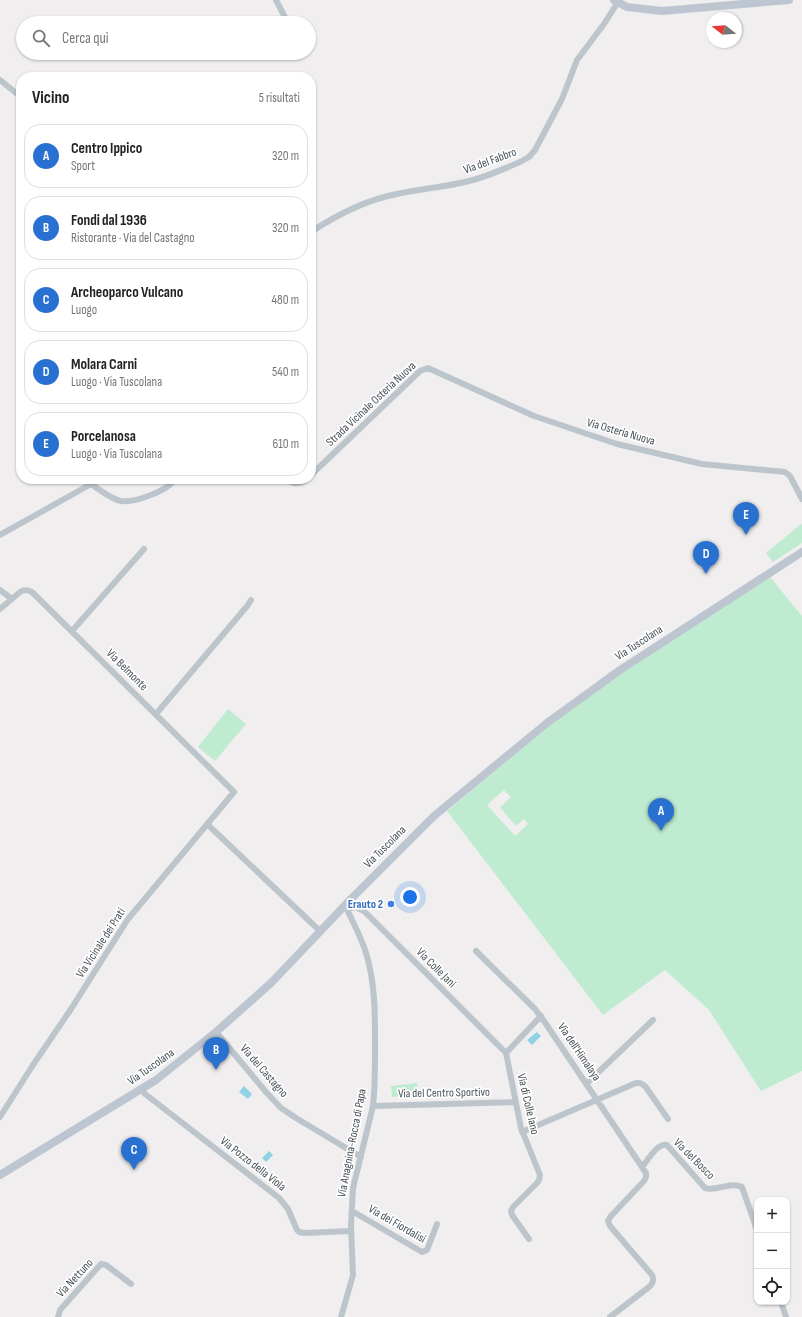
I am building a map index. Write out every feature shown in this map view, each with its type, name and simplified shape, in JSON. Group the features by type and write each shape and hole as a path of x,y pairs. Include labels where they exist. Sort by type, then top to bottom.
{"main road":[{"path":"616,1 632,8 662,11 789,0"},
{"name":"Via Tuscolana","path":"0,1175 166,1073 216,1032 268,986 320,931 346,907 434,816 547,723 620,670 802,552"}],"street":[{"path":"276,0 284,16"},
{"name":"Via del Fabbro","path":"316,229 344,212 372,200 474,180 514,165 527,158 539,142 562,99 578,60 604,24 616,1"},
{"path":"0,80 16,93"},
{"name":"Strada Vicinale Osteria Nuova","path":"316,470 420,371 426,368 431,368"},
{"name":"Via Osteria Nuova","path":"431,368 534,416 617,444 697,464 785,472 790,476 802,499"},
{"path":"0,535 88,484"},
{"path":"94,484 115,499 128,501 144,497 171,484"},
{"path":"72,631 144,549"},
{"path":"0,590 12,599"},
{"name":"Via Belmonte","path":"0,609 22,590 30,591 234,792"},
{"path":"156,714 251,600"},
{"name":"Via Vicinale dei Prati","path":"0,1116 71,1009 121,929 135,910 234,792"},
{"path":"207,824 320,931"},
{"name":"Via Colle Jani","path":"346,907 359,908 365,912 506,1053"},
{"name":"Via Anagnina-Rocca di Papa","path":"341,1317 353,1275 351,1231 353,1188 373,1106 375,1019 373,988 366,952 346,907"},
{"name":"Via dell'Himalaya","path":"476,951 541,1016 646,1173 644,1182 608,1221 610,1226 652,1275 653,1282 649,1287 610,1317"},
{"path":"506,1053 541,1016"},
{"path":"587,1083 653,1020"},
{"name":"Via del Castagno","path":"216,1032 281,1108 361,1157"},
{"name":"Via di Colle Iano","path":"506,1053 522,1132 540,1178 537,1184 514,1207 511,1213 529,1239"},
{"path":"522,1132 632,1084 640,1083 646,1087 668,1119"},
{"name":"Via Pozzo della Viola","path":"140,1090 277,1196 288,1209 299,1232 351,1231"},
{"name":"Via del Centro Sportivo","path":"373,1106 516,1102"},
{"name":"Via del Bosco","path":"642,1167 660,1147 664,1144 667,1145 705,1188 712,1189 737,1185 743,1188 754,1221"},
{"name":"Via dei Fiordalisi","path":"352,1211 422,1252 427,1250 437,1224"},
{"name":"Via Nettuno","path":"58,1317 61,1309 100,1264 106,1265 131,1284"},
{"path":"782,1305 786,1317"}],"green space":[{"path":"802,524 802,543 773,562 766,553"},
{"path":"770,577 802,616 802,1071 761,1091 709,1010 665,970 603,1015 447,811 547,728 620,674","holes":["504,790 511,797 500,807 516,826 524,819 528,824 515,836 487,805"]},
{"path":"228,709 246,724 215,761 198,747"},
{"path":"417,1083 418,1094 392,1097 391,1086"}],"water":[{"path":"537,1032 541,1036 532,1045 527,1040"},
{"path":"244,1086 252,1094 248,1099 239,1092"},
{"path":"269,1151 273,1155 266,1162 262,1158"}],"place":[{"name":"Porcelanosa","path":"746,535"},
{"name":"Molara Carni","path":"706,574"},
{"name":"Centro Ippico","path":"661,831"},
{"name":"Erauto 2","path":"391,904"},
{"name":"Fondi dal 1936","path":"216,1070"},
{"name":"Archeoparco Vulcano","path":"134,1170"}]}
